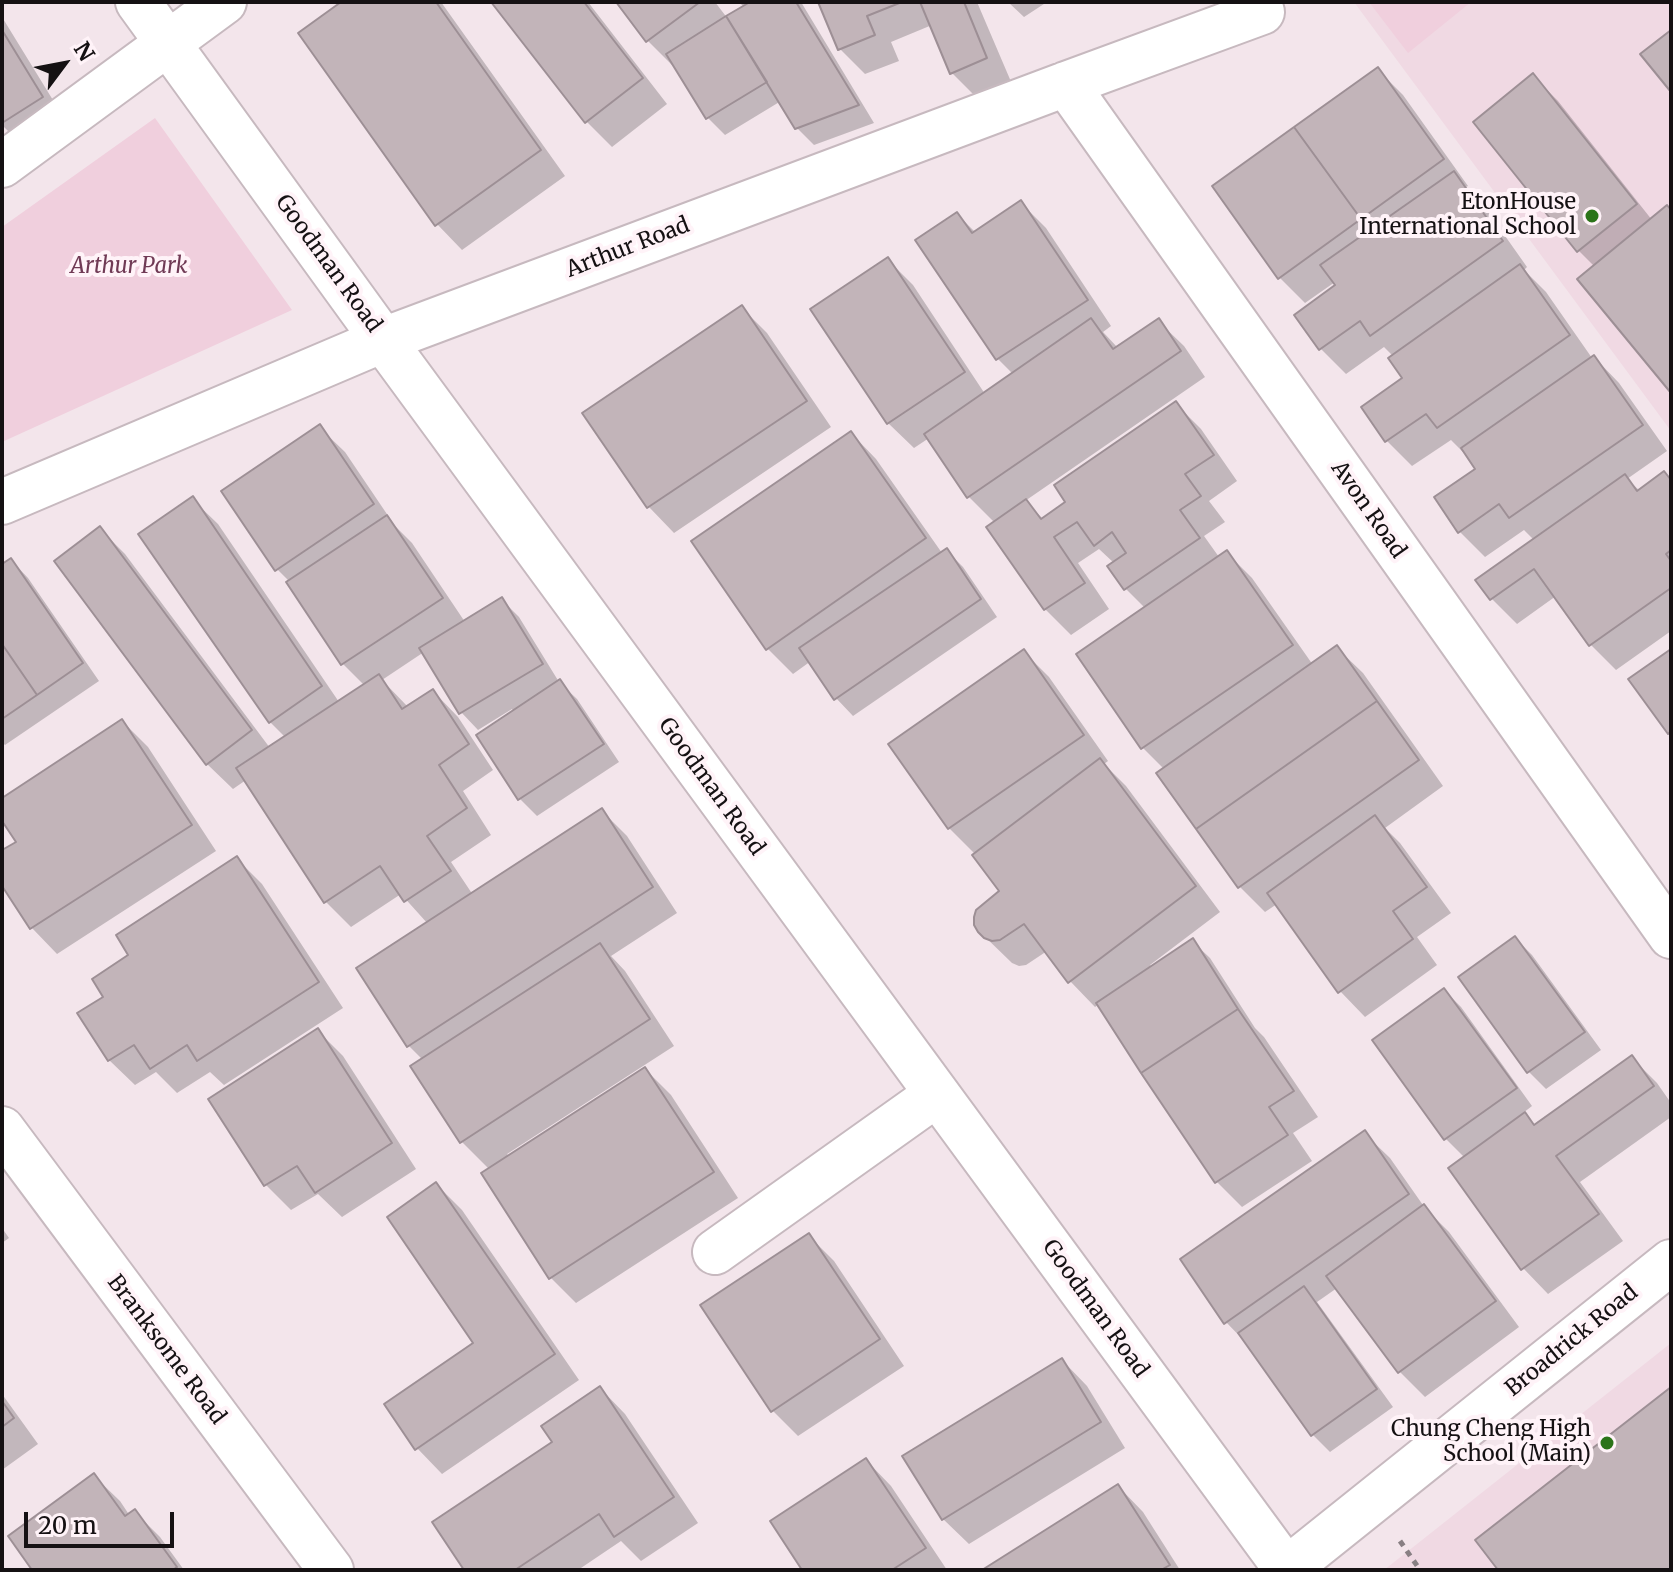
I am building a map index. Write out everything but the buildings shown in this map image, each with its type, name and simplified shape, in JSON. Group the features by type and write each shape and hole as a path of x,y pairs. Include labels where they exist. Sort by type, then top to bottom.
{"street":[{"name":"Goodman Road","path":"138,2 1287,1570"},
{"path":"2,165 224,2"},
{"name":"Arthur Road","path":"2,502 383,340 1262,12"},
{"name":"Avon Road","path":"1066,84 1671,936"},
{"path":"715,1252 937,1094"},
{"name":"Branksome Road","path":"2,1129 331,1570"},
{"name":"Broadrick Road","path":"1287,1570 1671,1262"}],"path":[{"path":"1407,1552 1420,1570"}],"shaded area":[{"name":"EtonHouse International School","path":"1354,2 1671,2 1671,431"},
{"name":"Chung Cheng High School (Main)","path":"1671,1343 1671,1570 1384,1570 1417,1544"}],"green space":[{"path":"1369,2 1471,2 1408,53"},
{"name":"Arthur Park","path":"155,118 292,310 2,442 2,227"}],"place":[{"name":"EtonHouse International School","path":"1592,216"},
{"name":"Chung Cheng High School (Main)","path":"1607,1443"}]}
